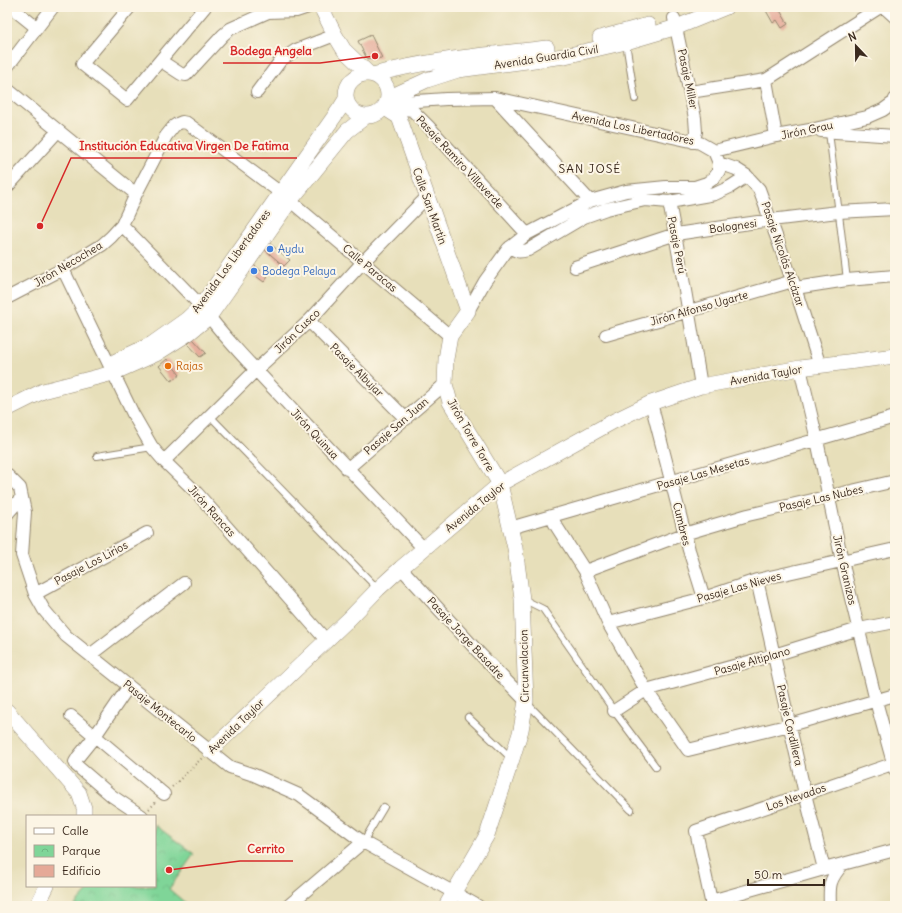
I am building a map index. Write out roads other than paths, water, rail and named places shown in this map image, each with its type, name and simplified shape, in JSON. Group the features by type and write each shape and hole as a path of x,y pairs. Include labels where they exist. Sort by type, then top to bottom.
{"street":[{"path":"11,7 37,28"},
{"path":"7,67 53,7"},
{"path":"130,7 82,64 127,100 205,7"},
{"path":"161,60 181,74 186,75 230,29 267,10 296,12 308,7"},
{"path":"320,7 344,50 371,74"},
{"name":"Avenida Guardia Civil","path":"371,74 396,68 456,59 564,47 624,32 676,22 702,7"},
{"name":"Avenida Guardia Civil","path":"387,103 427,80 458,70 566,56 626,42 676,22 726,7"},
{"path":"690,92 766,80 880,7"},
{"path":"884,7 895,17"},
{"name":"Pasaje Miller","path":"676,22 695,118 696,132 693,142"},
{"path":"257,92 281,60 296,50 335,35"},
{"path":"344,50 349,84"},
{"path":"363,74 371,74 379,77 387,86 387,103 381,112 376,115 358,115 352,111 348,105 346,99 346,88 353,79 358,76 363,74"},
{"path":"766,80 776,136"},
{"path":"7,89 136,194"},
{"path":"495,98 590,201"},
{"name":"Avenida Los Libertadores","path":"387,103 446,99 495,98 700,143 714,151"},
{"name":"Avenida Los Libertadores","path":"7,409 43,391 156,354 189,333 286,197 321,137 346,99"},
{"name":"Jirón Grau","path":"714,151 867,117 883,110 894,102 895,99"},
{"name":"Calle San Martín","path":"387,103 399,117 468,311"},
{"name":"Pasaje Ramiro Villaverde","path":"387,103 412,110 527,234"},
{"name":"Avenida Los Libertadores","path":"286,197 334,147 347,131 364,116"},
{"name":"Calle Paracas","path":"166,136 174,126 182,122 187,122 286,197 450,336"},
{"path":"810,130 895,136"},
{"path":"7,187 58,131"},
{"name":"Jirón Necochea","path":"7,298 63,269 102,245 111,237 122,225 166,136"},
{"path":"321,137 334,147"},
{"path":"445,384 446,359 450,336 468,311 485,280 510,247 527,234 590,201 626,191 666,187 695,187 707,183 714,178 719,171 719,163 714,151"},
{"name":"Pasaje Nicolás Alcázar","path":"719,163 736,169 747,176 759,188 794,285 820,366"},
{"path":"669,202 715,194 730,187 747,176"},
{"name":"Jirón Cusco","path":"164,462 256,370 309,321 363,262 427,197"},
{"name":"Pasaje Perú","path":"510,247 515,251 520,252 528,250 584,217 606,209 645,200 669,202 689,311 700,386"},
{"name":"Bolognesi","path":"575,267 676,234 838,212 895,209"},
{"name":"Jirón Quinua","path":"122,225 205,312 347,469 424,549"},
{"name":"Jirón Rancas","path":"63,269 133,414 152,447 164,462 197,493 326,640"},
{"name":"Jirón Alfonso Ugarte","path":"606,335 689,311 794,285 895,276"},
{"name":"Pasaje Albujar","path":"309,321 406,418"},
{"name":"Avenida Taylor","path":"210,751 350,618 378,589 500,484 614,421 651,403 700,386 800,368 895,356"},
{"name":"Avenida Los Libertadores","path":"7,398 39,382 111,368"},
{"name":"Jirón Granizos","path":"800,368 817,440 842,561 876,701 894,765"},
{"name":"Pasaje San Juan","path":"347,469 445,384"},
{"name":"Jirón Torre Torre","path":"445,384 450,402 500,484"},
{"name":"Cumbres","path":"651,403 684,534 704,598"},
{"name":"Pasaje Las Mesetas","path":"510,528 895,417"},
{"name":"Pasaje Montecarlo","path":"7,475 20,488 25,512 22,555 35,594 44,610 66,636 230,767 254,775 299,795 363,842 478,906"},
{"name":"Pasaje Las Nubes","path":"585,571 684,534 748,515 895,481"},
{"name":"Circunvalacion","path":"446,906 487,835 521,730 526,701 522,598 515,548 500,484"},
{"path":"7,514 22,497"},
{"path":"551,516 585,571 608,623 646,690 688,750 790,725 876,701 895,694"},
{"name":"Pasaje Los Lirios","path":"35,594 147,533"},
{"name":"Pasaje Las Nieves","path":"608,623 704,598 757,580 895,549"},
{"name":"Pasaje Jorge Basadre","path":"401,568 482,656 526,701"},
{"name":"Pasaje Cordillera","path":"757,580 805,794 824,869"},
{"path":"90,655 184,583"},
{"name":"Pasaje Altiplano","path":"614,712 646,690 774,655 859,629 895,622"},
{"path":"129,686 95,736 75,762 77,766 112,796 145,813"},
{"path":"8,713 79,793 84,808 84,815"},
{"path":"71,716 164,794"},
{"name":"Los Nevados","path":"711,903 696,831 894,765"},
{"path":"288,906 363,842"},
{"path":"711,903 824,869 895,850"},
{"path":"830,906 829,893 831,879 843,864"},
{"path":"37,906 46,887"}],"lane":[{"path":"626,42 635,99"},
{"path":"829,132 847,280"},
{"path":"210,416 378,589"},
{"path":"97,456 152,447"},
{"path":"522,598 543,609 614,712 656,767"},
{"name":"Pasaje Jorge Basadre","path":"526,701 632,810"},
{"path":"468,717 512,759"},
{"path":"363,842 384,807"}],"place":[{"name":"Bodega Angela","path":"375,56"},
{"name":"Institución Educativa Virgen De Fatima","path":"40,226"},
{"name":"Aydu","path":"270,249"},
{"name":"Bodega Pelaya","path":"254,271"},
{"name":"Rajas","path":"168,366"},
{"name":"Cerrito","path":"169,870"}],"district":[{"name":"SAN JOSÉ","path":"590,168"}]}
